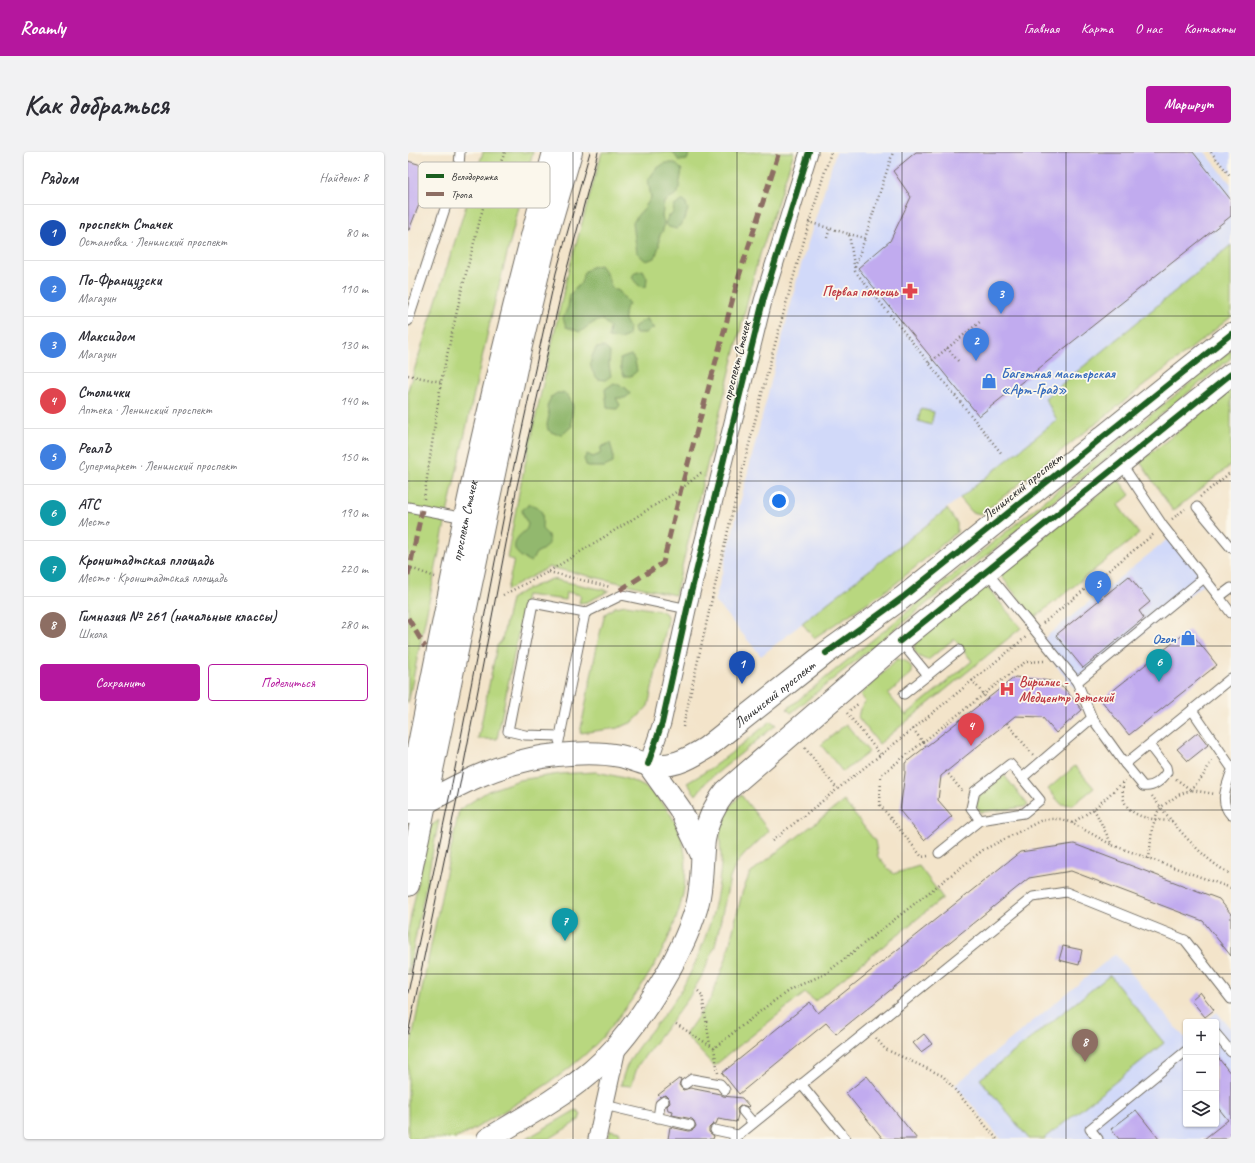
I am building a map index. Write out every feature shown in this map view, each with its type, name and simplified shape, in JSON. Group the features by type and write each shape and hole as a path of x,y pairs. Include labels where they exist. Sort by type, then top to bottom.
{"main road":[{"name":"проспект Стачек","path":"550,167 554,152"},
{"name":"проспект Стачек","path":"414,804 437,741 519,354 548,232 571,152"},
{"name":"проспект Стачек","path":"408,885 414,804 465,518 526,258 539,208"},
{"name":"Ленинский проспект","path":"414,804 483,774 558,746 594,754 620,756 648,764 673,765 692,757 706,748 826,653 902,598 1231,334"},
{"path":"488,1139 566,1091 593,1070 618,1044 656,992 682,946 697,906 702,880 704,841 708,824 717,802 726,791 900,641 1231,374"},
{"path":"648,764 680,809 703,858"}],"street":[{"name":"проспект Стачек","path":"648,764 662,723 688,609 763,301 810,152"},
{"path":"597,1139 618,1044"}],"lane":[{"path":"459,162 460,152"},
{"path":"408,321 445,208"},
{"path":"1121,463 1163,526 1231,613"},
{"path":"1193,505 1231,548"},
{"path":"408,507 465,518"},
{"path":"986,571 1034,631 1078,682 1092,718 1133,774 1144,786 1148,787 1154,785 1165,776 1167,772 1166,767 1149,745"},
{"path":"1078,682 1204,578"},
{"path":"1219,597 1231,588"},
{"path":"584,613 558,746 508,731 533,603 584,613 622,595 688,609"},
{"path":"900,641 928,675"},
{"path":"904,694 959,650"},
{"path":"1125,764 1231,678"},
{"path":"1192,710 1231,767"},
{"path":"1022,778 1092,718"},
{"path":"938,853 980,820 1024,813 1040,800 1010,764 975,791 971,808 980,820"},
{"path":"1231,773 1224,796 1225,805 1231,815"},
{"path":"715,1130 736,1137 1033,897 1066,892 1185,940 1231,999"},
{"path":"1219,1038 1231,1052"},
{"path":"1098,1139 1090,1129 1183,1053"},
{"path":"686,1084 692,1079 722,1087"},
{"path":"801,1084 846,1139"},
{"path":"658,1118 660,1104 664,1102"},
{"path":"604,1105 690,1125"},
{"path":"743,1111 753,1123"}],"path":[{"path":"501,162 505,152"},
{"path":"683,727 740,481 784,306 830,152"},
{"path":"855,268 893,152"},
{"path":"1210,152 1231,177"},
{"path":"422,510 441,382 461,293 483,208"},
{"path":"808,222 865,238"},
{"path":"827,238 830,228"},
{"path":"849,234 855,271 1002,454"},
{"path":"929,363 981,322"},
{"path":"947,348 959,362"},
{"path":"408,375 441,382"},
{"path":"772,841 913,729 1163,526 1193,505 1231,472"},
{"path":"503,595 548,572 681,489 701,473 703,474"},
{"path":"408,567 440,578"},
{"path":"938,853 922,857 880,805 881,775 1024,662 1059,660"},
{"path":"972,680 987,699"},
{"path":"847,713 880,754"},
{"path":"1007,723 1040,763"},
{"path":"913,729 926,746"},
{"path":"1149,858 1154,820 1161,807 1178,795 1191,790 1203,776 1211,763 1217,746"},
{"path":"804,748 837,789"},
{"path":"946,771 962,791 975,791"},
{"path":"1167,772 1191,790 1224,796"},
{"path":"1072,823 1094,809 1133,774"},
{"path":"1123,782 1123,797 1128,807 1136,814 1154,820 1172,821"},
{"path":"1148,787 1153,797 1172,821 1205,856 1223,870 1231,874"},
{"path":"1094,809 1112,845"},
{"path":"714,1048 791,989 825,974 983,850 1049,818 1061,819 1072,823 1112,845 1231,888"},
{"path":"698,992 702,995 710,1045"},
{"path":"676,1024 714,1048 722,1087"},
{"path":"879,1042 885,1049 943,1076 997,1139"}],"shaded area":[{"path":"836,152 1205,152 1231,184 1231,245 1045,398 1058,420 761,656 715,601 799,272"},
{"path":"1213,152 1231,152 1231,174"},
{"path":"1173,535 1208,580 1075,689 1038,643"},
{"path":"1115,954 1183,1036 1183,1127 1219,1127 1219,1019 1208,1019 1217,1012 1231,1029 1231,1139 1001,1139 955,1085"}],"green space":[{"path":"483,152 533,152 530,162 480,162"},
{"path":"602,152 794,152 755,270 675,595 549,567 507,590 514,560 507,558 520,487 567,276"},
{"path":"673,152 690,152 687,160 679,161"},
{"path":"665,163 675,163 682,170 678,193 664,202 662,217 664,222 663,230 659,237 659,246 655,258 646,261 637,253 633,223 651,198 648,180 656,169"},
{"path":"684,200 688,209 685,219 677,229 669,227 665,224 668,217 673,213 674,206"},
{"path":"465,208 519,208 493,309 448,509 408,703 408,390"},
{"path":"1231,245 1231,317 981,514 972,512 960,498 1057,420 1045,398"},
{"path":"600,265 606,273 612,288 619,291 629,304 624,312 625,321 629,327 628,336 620,339 608,338 610,328 603,320 594,322 580,332 566,327 563,318 568,307 570,294 581,283 584,272 591,267"},
{"path":"643,270 647,278 646,287 638,285 632,277 635,272"},
{"path":"647,318 654,328 645,333 635,333 634,327"},
{"path":"604,347 610,352 609,365 611,376 605,380 598,379 591,368 592,357 596,348"},
{"path":"1231,350 1231,358 791,713 787,709"},
{"path":"631,355 635,361 637,371 631,376 624,376 621,369 620,359"},
{"path":"614,383 626,388 630,394 625,398 616,398 620,405 617,409 607,408 605,389"},
{"path":"1231,389 1231,465 1173,511 1140,462"},
{"path":"557,393 565,393 572,402 573,406 571,420 572,426 563,434 556,434 548,430 547,425 549,415 547,407 551,397"},
{"path":"921,409 934,412 931,425 918,421"},
{"path":"610,443 613,453 613,463 604,467 587,467 584,459 587,454 593,457 600,454 601,447"},
{"path":"1118,479 1130,495 1118,505 1139,534 1034,618 1002,577 1003,569"},
{"path":"530,504 539,508 541,511 542,529 548,535 549,544 536,553 531,562 519,555 515,549 516,541 525,531 528,524 522,510"},
{"path":"947,509 957,523 957,532 894,585 814,638 802,623"},
{"path":"552,579 609,591 587,602 579,603 581,595 567,592 566,600 526,595 497,739 478,739 497,646 502,640 511,599 523,591"},
{"path":"981,588 988,588 1021,628 879,744 858,717 860,709 865,702 860,695 897,659 906,661 911,667 912,673 888,694 906,715 972,661 954,639 928,660 918,656 914,648 916,641"},
{"path":"626,605 662,611 666,614 668,620 648,706 633,722 618,728 580,733 598,641 605,614 615,607"},
{"path":"771,721 776,725 706,782 696,795 687,783 720,761"},
{"path":"846,724 869,752 843,772 821,745"},
{"path":"1075,766 1094,788 1073,805 1061,804 1048,789"},
{"path":"596,772 618,776 639,784 653,793 671,815 682,840 686,866 683,892 676,919 665,945 636,993 600,1041 573,1065 522,1100 461,1136 456,1138 408,1139 408,1057 459,810 488,791 519,780 560,774"},
{"path":"1004,775 1028,805 1024,807 981,812 976,806 979,796"},
{"path":"741,795 769,831 736,864 730,878 715,946 703,974 688,999 638,1065 631,1086 621,1085 633,1054 674,1002 699,953 712,915 718,890 721,861 720,834 722,821 727,811"},
{"path":"844,801 875,841 878,857 893,874 919,866 943,898 815,1001 805,993 714,1066 685,1035 711,998 726,959 742,893 750,873"},
{"path":"439,820 408,974 408,931 428,832 431,826"},
{"path":"1110,975 1164,1043 1044,1139 1029,1139 980,1079"},
{"path":"576,1110 581,1114 579,1120 549,1139 526,1139"},
{"path":"610,1130 620,1132 619,1139 608,1139"}],"building":[{"path":"916,152 1193,152 1231,200 1231,216 979,416 858,268 890,241 911,197 893,171"},
{"path":"408,161 418,164 418,207 408,230"},
{"path":"1129,576 1150,602 1139,611 1144,618 1083,668 1056,635"},
{"path":"1189,630 1217,665 1129,735 1101,700"},
{"path":"1015,677 1051,681 1065,689 1082,710 1056,733 1042,717 1015,716 941,776 938,800 952,816 924,840 900,811 905,763"},
{"path":"1198,732 1208,745 1188,761 1177,749"},
{"path":"1074,844 1219,899 1231,914 1231,956 1203,921 1071,871 1029,878 836,1034 826,1023 739,1094 722,1073 810,1002 818,1013 1020,852"},
{"path":"1063,946 1082,950 1079,965 1059,960"},
{"path":"1200,992 1214,1010 1205,1017 1191,1000"},
{"path":"924,1034 932,1044 921,1052 913,1043"},
{"path":"1219,1059 1231,1074 1231,1139 1204,1139 1228,1120 1219,1109"},
{"path":"867,1076 917,1139 883,1139 846,1093"},
{"path":"680,1078 679,1085 683,1090 690,1088 720,1094 723,1096 742,1098 749,1106 742,1105 737,1109 738,1115 736,1122 718,1119 716,1124 713,1124 709,1128 709,1132 714,1136 713,1139 668,1139 670,1127 689,1131 694,1129 696,1126 692,1119 672,1115 673,1111 668,1110 667,1106 670,1103 669,1098 666,1095 660,1097 658,1095"},
{"path":"1136,1110 1159,1139 1119,1139 1111,1129"}],"tram line":[{"path":"408,993 451,789 510,484 556,273 590,152"},
{"path":"408,1034 460,784 517,486 565,276 598,152"}],"marked path":[{"path":"620,590 663,563 681,489 739,276 779,152"},
{"path":"408,576 422,510"},
{"path":"408,618 425,647"}],"cycle path":[{"path":"648,764 662,723 688,605 763,301 809,152"},
{"path":"826,653 902,598 1231,334"},
{"path":"900,641 1231,374"}],"place":[{"name":"Первая помощь","path":"910,291"},
{"name":"Максидом","path":"1001,314"},
{"name":"По-Французски","path":"976,361"},
{"name":"Багетная мастерская «Арт-Град»","path":"989,381"},
{"name":"РеалЪ","path":"1098,604"},
{"name":"Ozon","path":"1188,638"},
{"name":"АТС","path":"1159,682"},
{"name":"проспект Стачек","path":"742,684"},
{"name":"Вирилис - Медцентр детский","path":"1007,689"},
{"name":"Столички","path":"971,746"},
{"name":"Кронштадтская площадь","path":"565,941"},
{"name":"Гимназия № 261 (начальные классы)","path":"1085,1062"}]}
